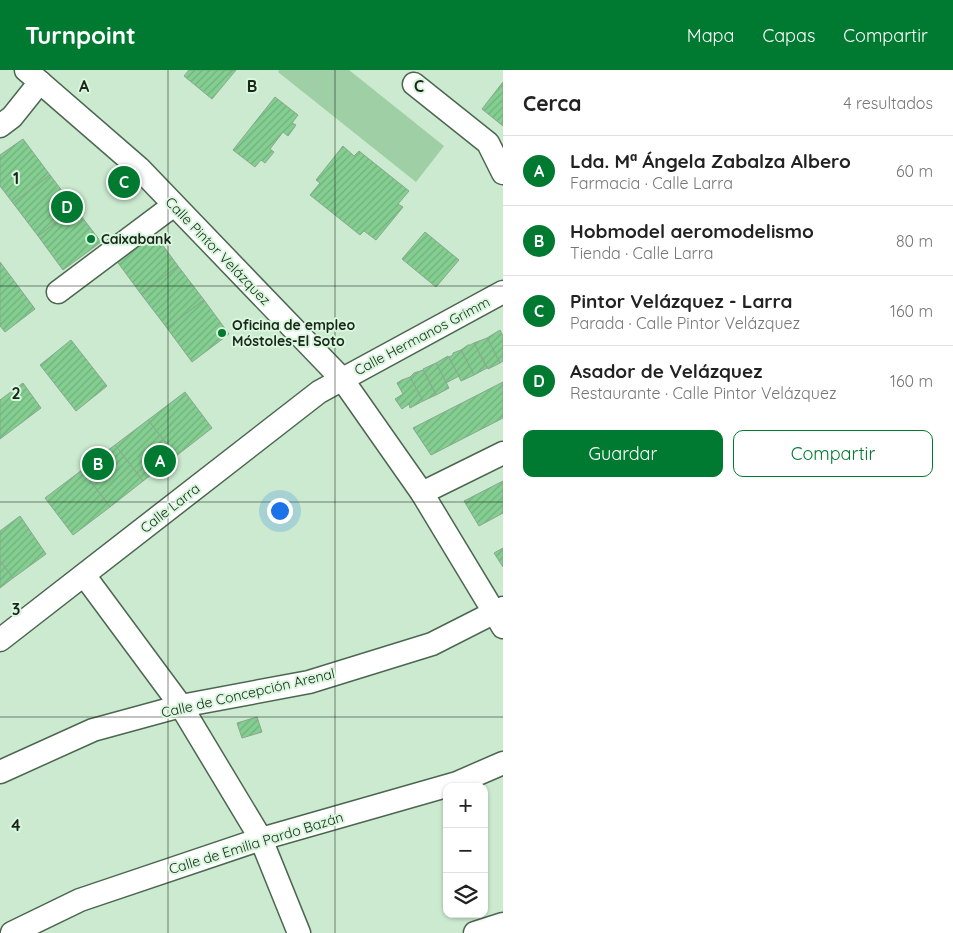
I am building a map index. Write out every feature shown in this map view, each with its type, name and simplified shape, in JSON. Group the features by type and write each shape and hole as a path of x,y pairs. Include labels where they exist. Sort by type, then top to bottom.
{"street":[{"path":"0,126 12,117 33,76"},
{"name":"Calle Pintor Velázquez","path":"33,76 139,168 342,379 422,493 500,616"},
{"path":"414,84 488,143 503,173"},
{"path":"58,292 174,205"},
{"name":"Calle Hermanos Grimm","path":"342,379 503,292"},
{"name":"Calle Larra","path":"0,640 319,392 342,379"},
{"path":"422,493 503,453"},
{"path":"84,575 182,706 261,839 299,933"},
{"name":"Calle de Concepción Arenal","path":"0,772 93,730 182,706 309,682 432,644 500,616"},
{"name":"Calle de Emilia Pardo Bazán","path":"12,933 80,900 261,839 456,784 503,763"},
{"path":"475,933 503,924"}],"green space":[{"path":"279,70 349,70 444,146 416,182 278,72"}],"building":[{"path":"189,70 236,70 212,99 184,76"},
{"path":"503,82 503,126 482,109"},
{"path":"275,97 298,115 292,123 296,125 288,136 283,132 270,149 274,152 265,163 261,160 255,167 233,150"},
{"path":"23,139 50,175 13,203 0,186 0,155"},
{"path":"343,146 354,156 359,151 409,191 398,204 403,207 376,240 364,231 360,235 310,195 320,183 316,180"},
{"path":"50,175 75,208 38,236 13,203"},
{"path":"75,208 101,242 63,270 38,236"},
{"path":"153,232 178,266 141,294 116,260"},
{"path":"425,232 459,260 436,287 402,259"},
{"path":"0,262 35,309 5,332 0,326"},
{"path":"178,266 204,300 167,328 141,294"},
{"path":"204,300 229,334 192,362 167,328"},
{"path":"500,330 503,336 503,361 500,363 487,338"},
{"path":"487,338 500,363 488,369 474,343"},
{"path":"71,340 107,386 76,411 40,365"},
{"path":"474,343 487,368 474,375 461,350"},
{"path":"461,350 474,375 461,381 449,357"},
{"path":"448,356 459,376 446,383 436,363"},
{"path":"436,363 449,388 436,395 423,369"},
{"path":"423,370 436,395 423,401 410,377 414,373"},
{"path":"410,377 423,401 410,408 409,404 402,409 395,399 403,394 397,383"},
{"path":"503,382 503,418 431,455 413,428"},
{"path":"23,383 41,408 0,439 0,400"},
{"path":"185,392 212,428 176,456 148,420"},
{"path":"148,420 176,456 143,481 115,445"},
{"path":"115,445 143,481 110,507 82,470"},
{"path":"82,470 110,507 73,535 45,498"},
{"path":"503,481 503,513 479,526 464,501"},
{"path":"20,516 46,554 13,578 0,561 0,531"},
{"path":"503,548 503,567 494,553"},
{"path":"0,561 13,578 0,588"},
{"path":"257,717 262,732 242,738 237,723"}],"place":[{"name":"Pintor Velázquez - Larra","path":"124,182"},
{"name":"Asador de Velázquez","path":"67,207"},
{"name":"Caixabank","path":"91,239"},
{"name":"Oficina de empleo Móstoles-El Soto","path":"222,333"},
{"name":"Lda. Mª Ángela Zabalza Albero","path":"160,461"},
{"name":"Hobmodel aeromodelismo","path":"98,464"}]}
